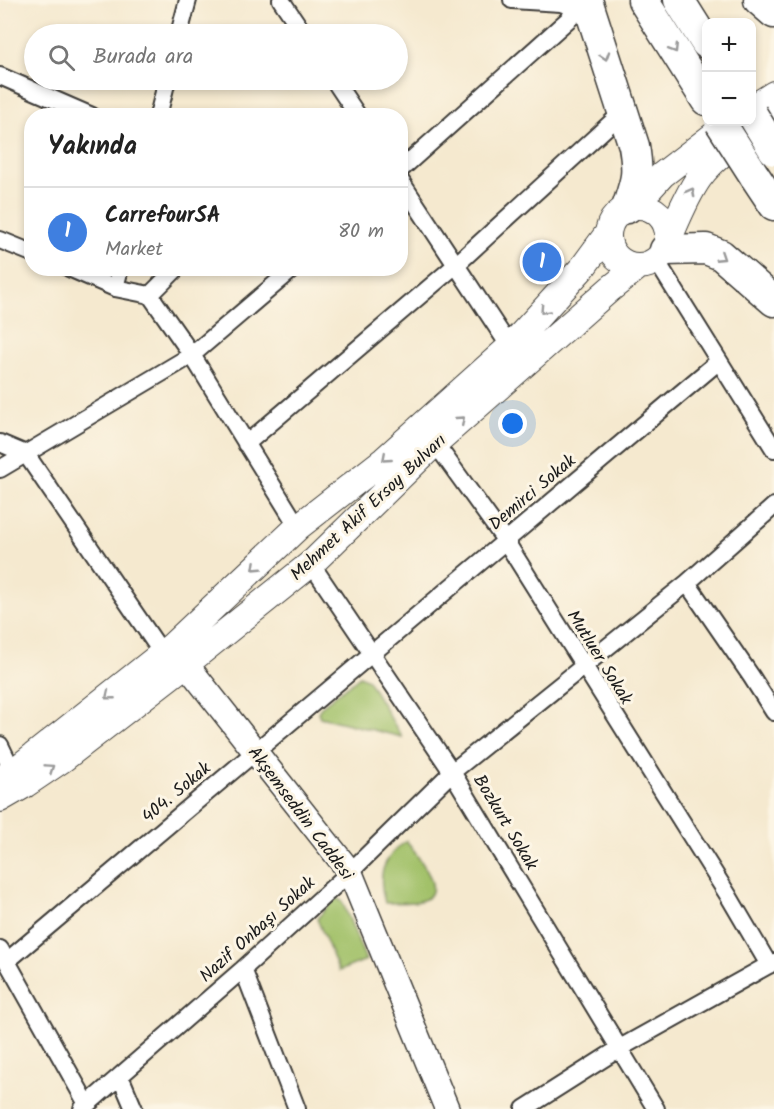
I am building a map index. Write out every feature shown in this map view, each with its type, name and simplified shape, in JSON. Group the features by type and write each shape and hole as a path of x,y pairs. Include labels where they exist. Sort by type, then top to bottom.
{"highway":[{"path":"643,0 702,94"},
{"path":"679,0 702,37"},
{"path":"759,0 774,13"},
{"path":"575,4 623,112 634,146 638,170 630,207"},
{"path":"756,121 774,150"},
{"path":"723,126 774,205"},
{"path":"656,255 706,249 721,255 774,302"}],"main road":[{"path":"756,105 774,94"},
{"path":"726,126 662,175 630,207 616,215 610,223 609,246 626,264 656,255 690,193 711,163 774,118"},
{"path":"630,207 649,208 661,217 667,230 656,255"},
{"name":"Mehmet Akif Ersoy Bulvarı","path":"7,776 162,653 298,527 384,460 510,346 583,267 608,233"},
{"name":"Mehmet Akif Ersoy Bulvarı","path":"0,799 63,759 313,562 435,443 610,289 656,255"},
{"path":"583,267 597,272 607,282 610,289"},
{"name":"Akşemseddin Caddesi","path":"186,664 350,872 447,1109"}],"street":[{"path":"182,24 188,0"},
{"path":"281,0 297,24"},
{"path":"512,0 575,4"},
{"path":"408,162 575,4"},
{"path":"0,76 24,86"},
{"path":"32,90 74,108"},
{"path":"160,108 164,90"},
{"path":"341,90 353,108"},
{"path":"246,444 457,264 623,112"},
{"path":"408,192 510,346"},
{"path":"0,240 24,250"},
{"path":"656,255 774,449"},
{"path":"87,276 115,288 150,295 192,355 298,527"},
{"path":"115,288 118,276"},
{"path":"150,295 169,276"},
{"path":"0,469 192,355 279,276"},
{"name":"Demirci Sokak","path":"372,655 719,361"},
{"path":"0,443 26,454 162,653"},
{"name":"Mutluer Sokak","path":"435,443 505,540 582,666 771,963"},
{"name":"Nazif Onbaşı Sokak","path":"85,1107 350,872 452,772 687,583 774,506"},
{"name":"Bozkurt Sokak","path":"313,562 315,571 452,772 656,1109"},
{"path":"687,583 774,712"},
{"name":"404. Sokak","path":"3,955 372,655"},
{"path":"0,745 7,776"},
{"path":"3,955 85,1107"},
{"path":"524,1109 620,1048 771,963"},
{"path":"243,969 297,1109"},
{"path":"120,1076 134,1109"}],"green space":[{"path":"360,676 368,680 402,737 320,717 318,712 322,706"},
{"path":"406,841 422,862 431,880 430,895 419,901 385,903 382,884 384,868 391,854"},
{"path":"335,898 342,901 366,960 339,971 317,919"}],"place":[{"name":"CarrefourSA","path":"542,262"}]}
